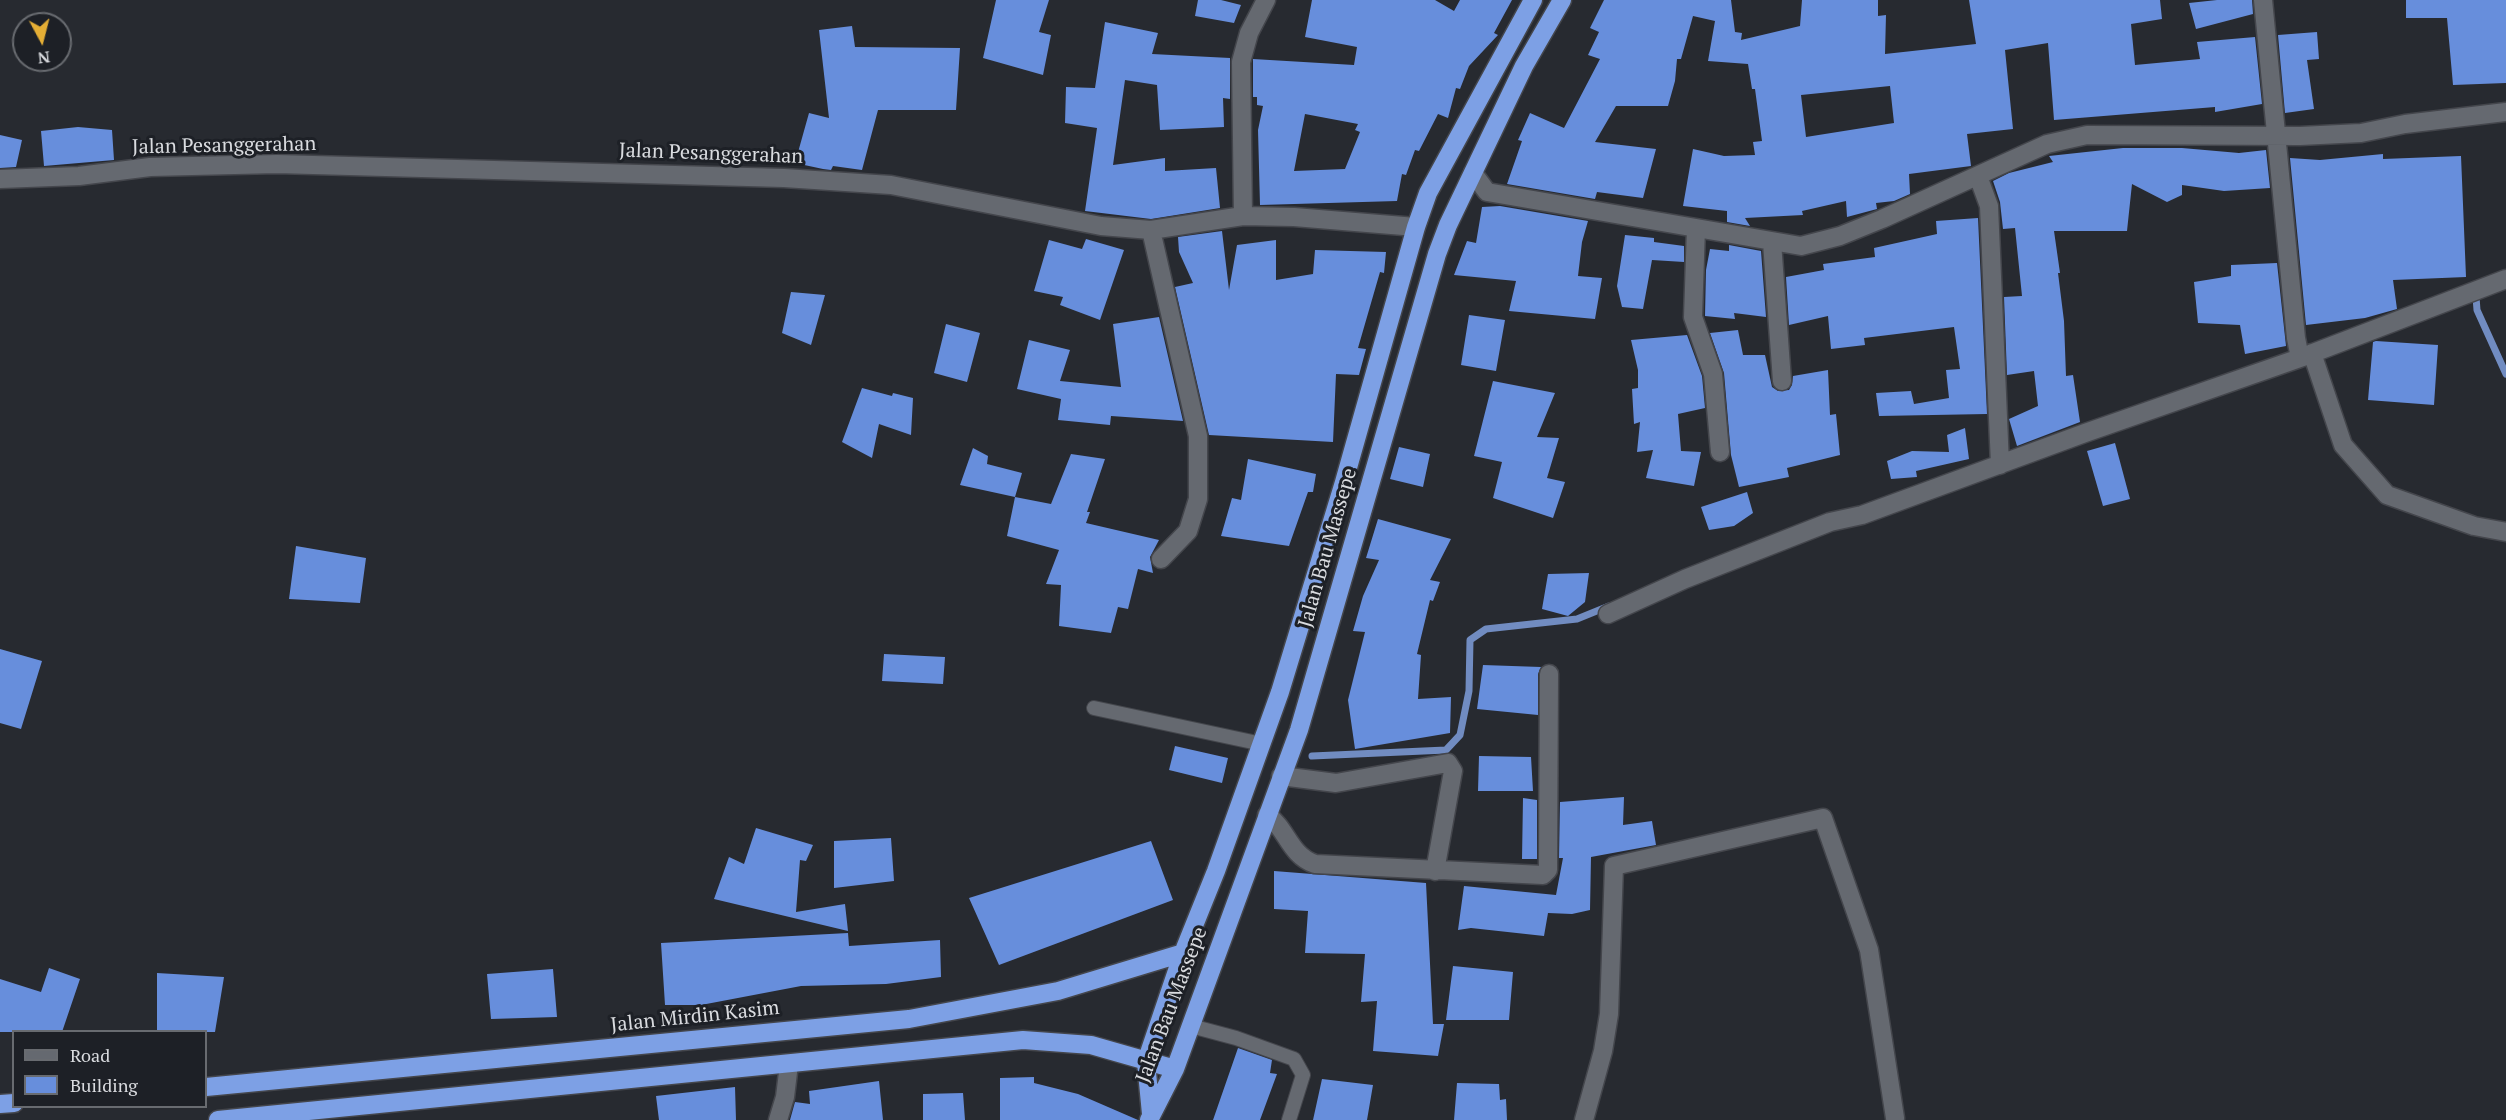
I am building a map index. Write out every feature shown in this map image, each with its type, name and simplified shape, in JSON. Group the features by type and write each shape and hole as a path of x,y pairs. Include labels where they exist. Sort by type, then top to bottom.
{"highway":[{"name":"Jalan Bau Massepe","path":"1150,1117 1146,1062 1183,953 1262,744 1344,482 1416,226 1428,193 1533,0"},
{"name":"Jalan Bau Massepe","path":"1150,1117 1175,1069 1317,670 1427,282 1448,225 1524,66 1562,0"},
{"name":"Jalan Mirdin Kasim","path":"207,1087 909,1019 1058,992 1183,953"},
{"path":"218,1120 1023,1040 1091,1045 1175,1069"},
{"path":"351,1074 353,1105"}],"street":[{"path":"1243,216 1241,62 1249,33 1266,0"},
{"path":"2263,0 2276,135 2302,351 2343,445 2387,495 2474,526 2506,532"},
{"path":"1473,173 1487,192 1801,246 1840,236 1927,201 2047,144 2087,135 2300,136 2361,133 2405,124 2506,112"},
{"name":"Jalan Pesanggerahan","path":"0,179 79,176 150,167 256,164 784,178 891,185 1101,226 1152,230 1243,216 1294,217 1416,226"},
{"path":"1978,176 1989,206 2000,457"},
{"path":"1696,228 1693,317 1713,374 1720,452"},
{"path":"1152,230 1198,436 1198,499 1188,531 1161,559"},
{"path":"1772,242 1782,381"},
{"path":"1608,614 1685,579 1830,522 1862,515 2000,457 2506,279"},
{"path":"1267,814 1277,821 1292,848 1308,862 1315,864 1543,875 1548,870 1549,674"},
{"path":"1281,776 1336,783 1448,763 1453,771 1435,871"},
{"path":"1584,1120 1603,1051 1609,1014 1612,868 1631,860 1823,818 1869,950 1895,1118"},
{"path":"778,1120 785,1097 789,1064"}],"lane":[{"path":"1094,708 1262,744"},
{"path":"1191,1026 1236,1038 1294,1059 1303,1075 1289,1120"}],"building":[{"path":"996,0 1049,0 1039,32 1051,35 1043,75 983,58"},
{"path":"1198,0 1221,0 1241,5 1234,23 1195,16"},
{"path":"1312,0 1435,0 1454,11 1460,0 1512,0 1494,33 1498,35 1469,66 1460,89 1456,88 1448,118 1438,114 1419,151 1415,150 1406,175 1402,174 1397,201 1260,205 1258,130 1263,106 1257,105 1257,97 1253,97 1253,59 1354,65 1357,47 1305,37","holes":["1305,114 1358,124 1355,130 1360,132 1345,169 1294,171"]},
{"path":"1604,0 1731,0 1735,32 1742,33 1741,40 1800,26 1802,0 1878,0 1878,16 1886,15 1885,54 1976,44 1969,0 2160,0 2162,19 2131,24 2135,65 2200,59 2197,42 2255,37 2262,104 2215,112 2215,107 2054,120 2048,43 2005,50 2013,129 1967,134 1971,166 1909,174 1910,194 1894,201 1876,203 1877,209 1847,217 1846,201 1802,211 1803,215 1745,218 1750,226 1727,222 1727,211 1683,206 1693,149 1724,156 1755,155 1753,142 1762,141 1755,89 1752,89 1748,64 1708,61 1715,21 1693,16 1681,59 1677,59 1675,81 1668,106 1616,106 1595,142 1656,149 1643,198 1597,192 1595,199 1507,184 1522,141 1518,140 1530,113 1564,128 1600,59 1588,55 1599,32 1590,28","holes":["1890,86 1894,123 1806,137 1801,95"]},
{"path":"2252,0 2253,14 2196,29 2189,3"},
{"path":"2406,0 2506,0 2506,83 2453,85 2447,18 2406,18"},
{"path":"1105,22 1158,33 1152,54 1230,58 1230,99 1223,98 1224,127 1160,130 1157,85 1125,80 1113,165 1165,158 1165,171 1216,168 1220,208 1151,219 1085,211 1097,128 1065,123 1066,87 1095,88"},
{"path":"852,26 855,47 960,48 956,110 878,110 862,170 833,166 831,170 795,163 809,113 829,118 819,30"},
{"path":"2317,32 2319,59 2307,60 2314,109 2285,113 2278,35"},
{"path":"78,127 112,130 114,160 44,166 41,131"},
{"path":"0,135 22,140 16,167 0,168"},
{"path":"2123,148 2182,148 2239,153 2266,150 2270,188 2224,191 2182,185 2182,195 2167,202 2132,184 2127,231 2054,231 2064,321 2066,376 2073,375 2080,422 2017,446 2009,419 2038,406 2034,371 2007,375 2004,297 2022,296 2015,228 2003,229 2000,202 1993,181 2009,173 2053,162 2049,156"},
{"path":"2383,154 2383,159 2461,156 2466,277 2393,280 2397,309 2365,318 2306,325 2290,158 2320,160"},
{"path":"1500,206 1588,221 1582,242 1578,276 1602,278 1595,319 1509,311 1516,281 1454,275 1467,241 1476,243 1482,207"},
{"path":"1978,218 1987,414 1879,416 1876,393 1911,391 1914,404 1949,398 1946,370 1960,369 1954,327 1864,338 1865,345 1831,349 1828,316 1789,325 1786,277 1824,270 1823,264 1875,257 1874,248 1937,234 1936,221"},
{"path":"1222,231 1229,290 1237,245 1276,240 1276,280 1313,274 1315,250 1386,252 1384,273 1380,272 1358,348 1366,349 1359,375 1336,374 1333,442 1209,435 1175,287 1193,283 1179,252 1178,237"},
{"path":"1625,235 1654,238 1654,242 1684,246 1684,262 1652,260 1643,309 1622,307 1617,286"},
{"path":"1086,239 1124,250 1100,320 1060,305 1063,297 1034,291 1049,240 1082,249"},
{"path":"1729,245 1761,251 1766,317 1734,313 1735,319 1705,316 1706,270 1710,249 1729,251"},
{"path":"2277,263 2286,346 2245,354 2240,325 2198,323 2194,282 2231,276 2231,265"},
{"path":"791,292 825,295 811,345 782,333"},
{"path":"1469,315 1505,320 1496,371 1461,365"},
{"path":"1159,317 1183,421 1111,416 1110,425 1058,420 1061,399 1017,389 1029,340 1070,350 1060,381 1121,387 1113,324"},
{"path":"946,324 980,333 967,382 934,373"},
{"path":"1738,330 1743,355 1765,355 1772,387 1778,391 1789,390 1793,376 1828,370 1830,415 1836,414 1840,455 1787,468 1789,477 1739,487 1731,455 1724,373 1710,333"},
{"path":"1687,335 1702,376 1705,408 1678,414 1681,451 1701,452 1694,486 1646,478 1653,450 1637,452 1640,422 1634,424 1632,389 1638,388 1638,370 1631,340"},
{"path":"2373,342 2438,345 2434,405 2368,400"},
{"path":"1493,381 1555,393 1537,437 1559,438 1547,478 1565,482 1553,518 1493,498 1502,462 1474,456"},
{"path":"862,388 892,396 893,393 913,398 911,435 879,424 872,458 842,442"},
{"path":"1965,428 1969,459 1916,471 1917,477 1891,479 1887,461 1912,451 1949,452 1947,435"},
{"path":"2115,443 2130,499 2103,506 2087,451"},
{"path":"1399,447 1430,454 1423,487 1390,479"},
{"path":"973,448 988,456 987,464 1022,473 1015,497 960,485"},
{"path":"1071,454 1105,459 1087,512 1090,512 1086,523 1159,540 1150,557 1153,573 1138,569 1128,609 1118,607 1111,633 1059,626 1061,585 1046,584 1059,550 1007,536 1015,497 1051,504"},
{"path":"1248,459 1316,474 1313,492 1308,492 1289,546 1221,536 1232,498 1241,500"},
{"path":"1747,492 1753,513 1734,526 1709,530 1701,507"},
{"path":"1378,519 1451,539 1430,580 1440,582 1433,601 1430,600 1417,654 1421,655 1418,699 1451,697 1450,733 1355,749 1348,700 1365,632 1353,631 1363,596 1379,560 1366,558"},
{"path":"296,546 366,558 360,603 289,599"},
{"path":"1589,573 1585,602 1568,616 1542,609 1548,574"},
{"path":"0,649 42,661 21,729 0,723"},
{"path":"884,654 945,657 943,684 882,681"},
{"path":"1483,665 1541,667 1538,674 1538,715 1477,709"},
{"path":"1175,746 1228,758 1222,783 1169,770"},
{"path":"1479,756 1531,757 1533,791 1478,791"},
{"path":"1624,797 1623,825 1652,821 1656,845 1591,857 1590,910 1572,914 1548,913 1544,936 1471,928 1458,930 1464,886 1556,895 1563,858 1559,858 1560,802"},
{"path":"1523,798 1537,800 1537,859 1522,859"},
{"path":"756,828 813,845 806,861 800,860 796,912 845,904 848,931 714,899 729,857 744,864"},
{"path":"891,838 894,881 834,888 834,841"},
{"path":"1151,841 1173,900 999,965 969,898"},
{"path":"1274,871 1426,883 1433,1024 1444,1024 1438,1056 1373,1051 1377,1001 1361,1002 1365,954 1305,953 1308,911 1274,909"},
{"path":"848,933 849,946 940,940 941,977 886,984 801,986 701,1005 665,1005 661,943"},
{"path":"1453,966 1513,972 1509,1020 1446,1020"},
{"path":"49,968 80,979 63,1030 0,1032 0,979 41,992"},
{"path":"553,969 557,1017 491,1019 487,974"},
{"path":"157,973 224,977 215,1032 157,1030"},
{"path":"1238,1048 1272,1060 1270,1073 1277,1074 1260,1120 1213,1120"},
{"path":"1034,1077 1034,1083 1078,1094 1138,1120 1000,1120 1000,1078"},
{"path":"1322,1079 1373,1085 1367,1120 1313,1120"},
{"path":"879,1081 883,1120 790,1120 795,1102 810,1104 809,1091"},
{"path":"1457,1083 1499,1084 1500,1100 1506,1099 1507,1120 1454,1120"},
{"path":"735,1087 736,1120 659,1120 656,1096"},
{"path":"963,1093 965,1120 923,1120 923,1094"}],"waterway":[{"path":"2470,294 2476,297 2477,310 2506,374"},
{"path":"1312,756 1446,750 1460,735 1469,691 1470,640 1486,629 1577,619 1609,606"}]}
